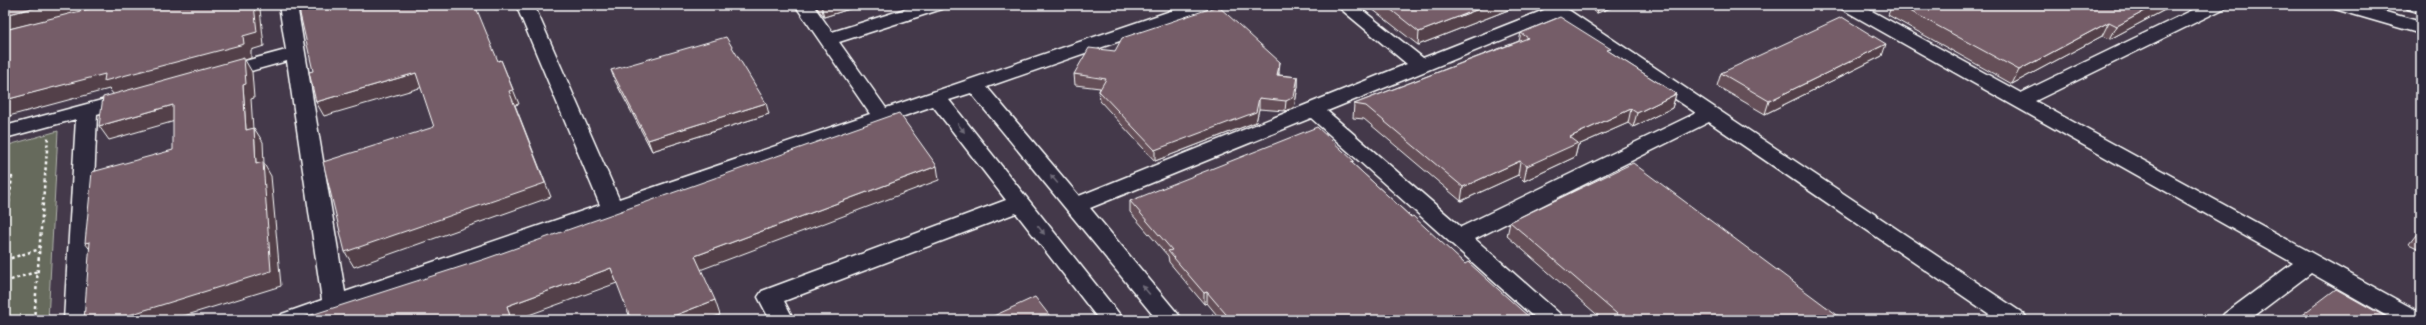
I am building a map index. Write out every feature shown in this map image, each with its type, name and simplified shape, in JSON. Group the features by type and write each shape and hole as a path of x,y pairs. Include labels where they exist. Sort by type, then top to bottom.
{"street":[{"path":"288,5 335,305"},
{"path":"525,5 612,209"},
{"path":"804,5 882,117"},
{"path":"828,40 936,5"},
{"path":"290,320 1206,5"},
{"path":"1345,5 1421,66"},
{"path":"2020,100 2217,5"},
{"path":"2341,5 2421,28"},
{"path":"2414,5 2421,8"},
{"path":"1855,6 2414,320"},
{"path":"1076,205 1421,66 1553,8 2016,320"},
{"path":"206,77 295,53"},
{"path":"975,85 1171,320"},
{"path":"5,132 146,94"},
{"path":"937,98 1112,320"},
{"path":"76,320 86,110"},
{"path":"1313,110 1552,320"},
{"path":"1458,238 1710,114"},
{"path":"782,320 770,297 1020,203"},
{"path":"2232,320 2311,261"}],"path":[{"path":"34,320 48,136 41,138"},
{"path":"5,179 12,177 6,219 5,240"},
{"path":"5,260 40,249"},
{"path":"5,282 38,271"}],"green space":[{"path":"58,131 48,320 5,320 5,146"}],"building":[{"path":"5,5 45,5 5,15"},
{"path":"104,5 254,5 257,32 243,36 244,44 104,81 105,74 5,100 5,30"},
{"path":"298,5 475,5 498,61 501,60 513,90 509,91 545,183 345,252 323,162 434,127 416,73 316,102 309,72 313,71"},
{"path":"1385,5 1489,5 1419,32"},
{"path":"1899,5 2156,5 2117,26 2109,22 2019,70"},
{"path":"1218,6 1280,62 1277,75 1298,77 1294,97 1286,101 1259,98 1256,112 1155,150 1099,91 1106,79 1074,74 1089,48 1115,51 1122,38"},
{"path":"1560,17 1611,49 1607,50 1676,94 1637,113 1631,109 1570,137 1578,143 1527,166 1520,161 1463,187 1366,106 1354,104 1528,38 1521,33"},
{"path":"1842,17 1886,44 1769,101 1721,73"},
{"path":"726,37 766,103 648,140 611,70"},
{"path":"244,58 246,84 243,85 246,130 254,128 256,164 263,162 271,271 113,320 84,320 90,242 85,243 92,172 173,150 173,105 99,126 103,97"},
{"path":"899,113 937,166 695,256 715,300 663,320 631,320 611,268 507,306 511,320 302,320 302,318 485,259"},
{"path":"1317,127 1354,161 1351,162 1411,217 1413,216 1465,264 1468,262 1529,317 1532,315 1537,320 1231,320 1207,292 1204,293 1168,251 1172,250 1130,201"},
{"path":"1633,163 1844,320 1624,320 1510,222"},
{"path":"2336,289 2391,320 2295,320"},
{"path":"1035,297 1053,320 985,320"}]}
